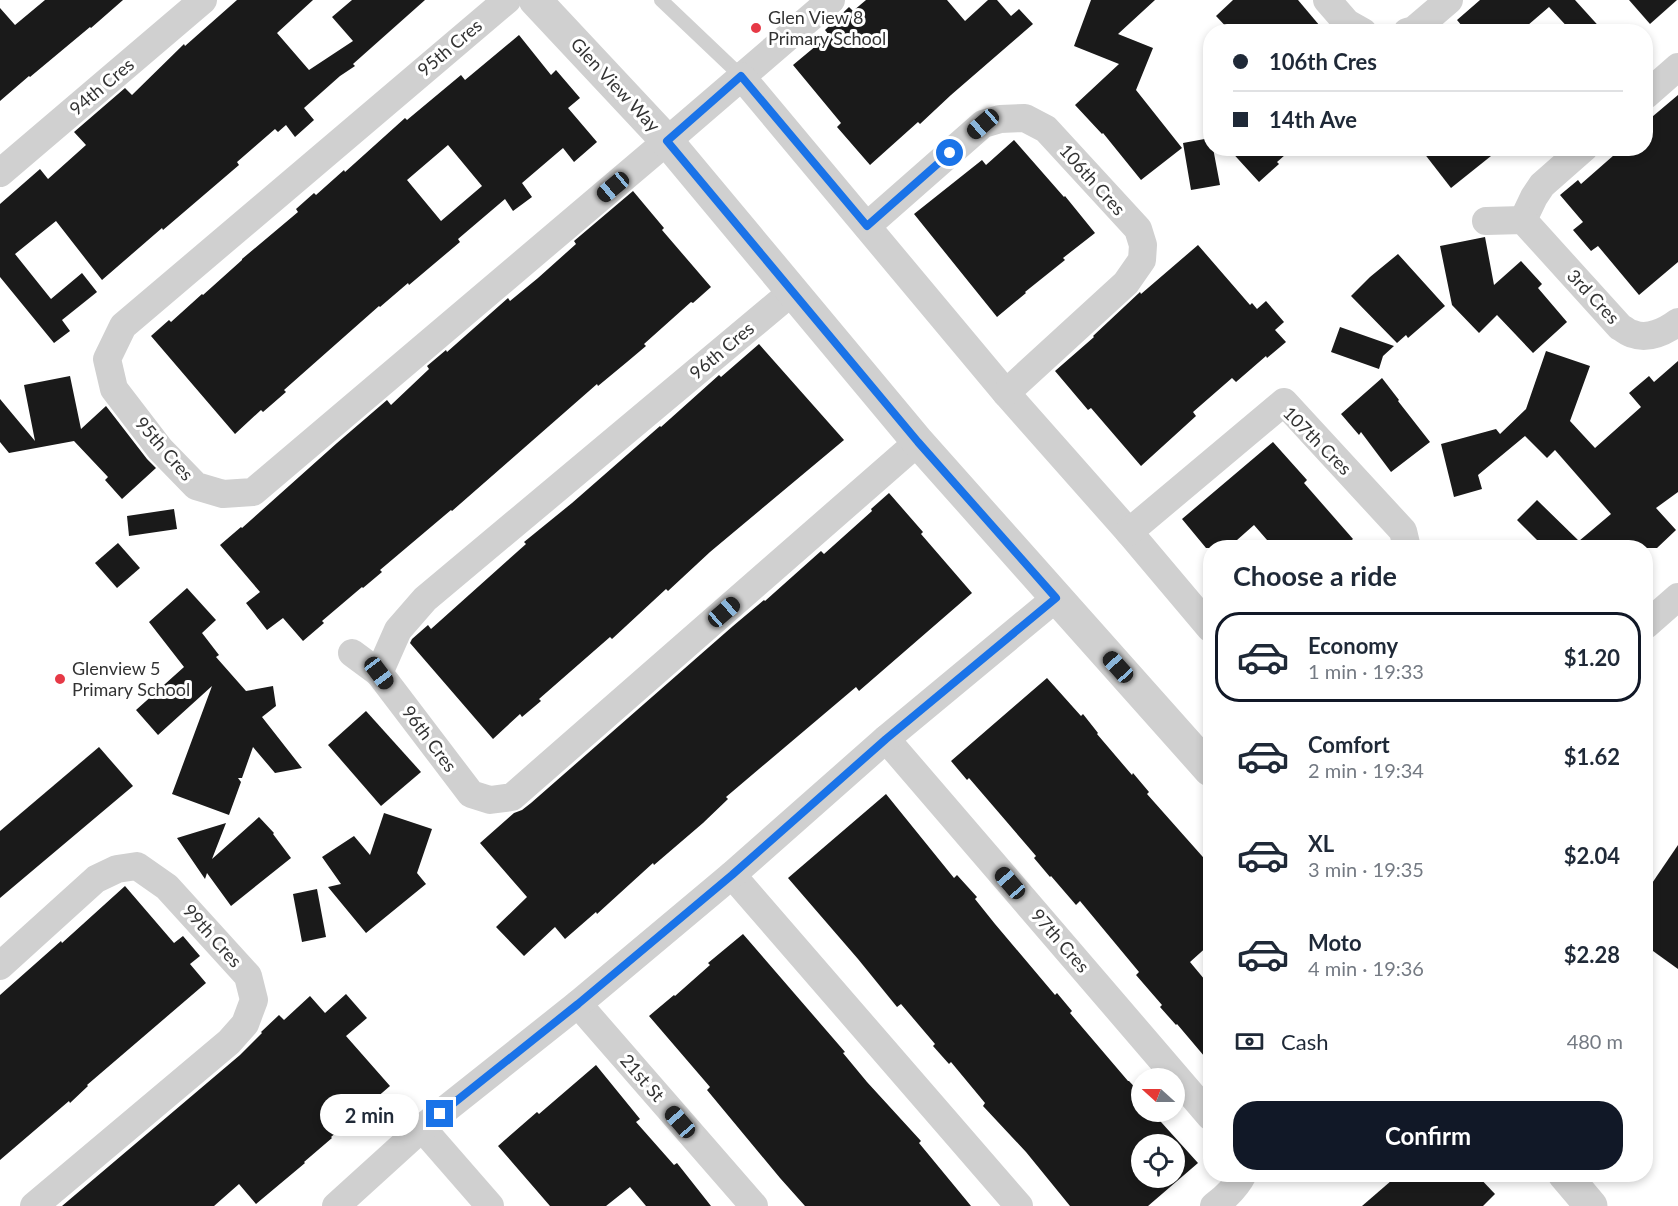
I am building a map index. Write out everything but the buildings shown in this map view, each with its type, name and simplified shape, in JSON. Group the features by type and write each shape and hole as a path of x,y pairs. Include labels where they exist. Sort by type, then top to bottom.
{"street":[{"name":"94th Cres","path":"0,173 203,0"},
{"name":"95th Cres","path":"507,0 123,326 107,359 114,389 160,449 196,486 223,494 253,492 831,0"},
{"name":"Glen View Way","path":"536,0 667,141 918,442 1203,762"},
{"path":"1327,0 1349,24"},
{"path":"1421,24 1449,0"},
{"path":"1653,89 1678,67"},
{"path":"741,76 1006,393 1203,620"},
{"name":"106th Cres","path":"867,226 983,124 1000,119 1025,118 1046,129 1138,229 1143,244 1142,260 1126,283 1006,393"},
{"path":"1486,220 1523,220 1542,185 1575,156"},
{"name":"3rd Cres","path":"1523,220 1620,327 1634,335 1647,336 1667,330 1678,322"},
{"name":"96th Cres","path":"793,291 425,599 398,630 379,673 471,794 490,800 512,797 918,442"},
{"name":"107th Cres","path":"1129,532 1284,402 1403,531 1405,540"},
{"path":"1653,619 1678,597"},
{"path":"336,1206 422,1128 578,1004 732,875 886,739 1056,598"},
{"path":"352,653 379,673"},
{"name":"97th Cres","path":"886,739 1203,1108"},
{"name":"99th Cres","path":"0,966 96,879 117,869 137,866 167,887 248,976 254,1000 245,1024 229,1042 34,1206"},
{"path":"732,875 1019,1206"},
{"name":"21st St","path":"578,1004 754,1206"},
{"path":"422,1128 490,1206"},
{"path":"1214,1206 1239,1182"},
{"path":"1571,1182 1591,1206"}],"lane":[{"path":"661,0 741,76"}],"place":[{"name":"Glen View 8 Primary School","path":"756,28"},
{"name":"Glenview 5 Primary School","path":"60,679"}],"route":[{"path":"440,1114 578,1004 732,875 886,739 1056,598 918,442 667,141 741,76 867,226 950,153"}]}
